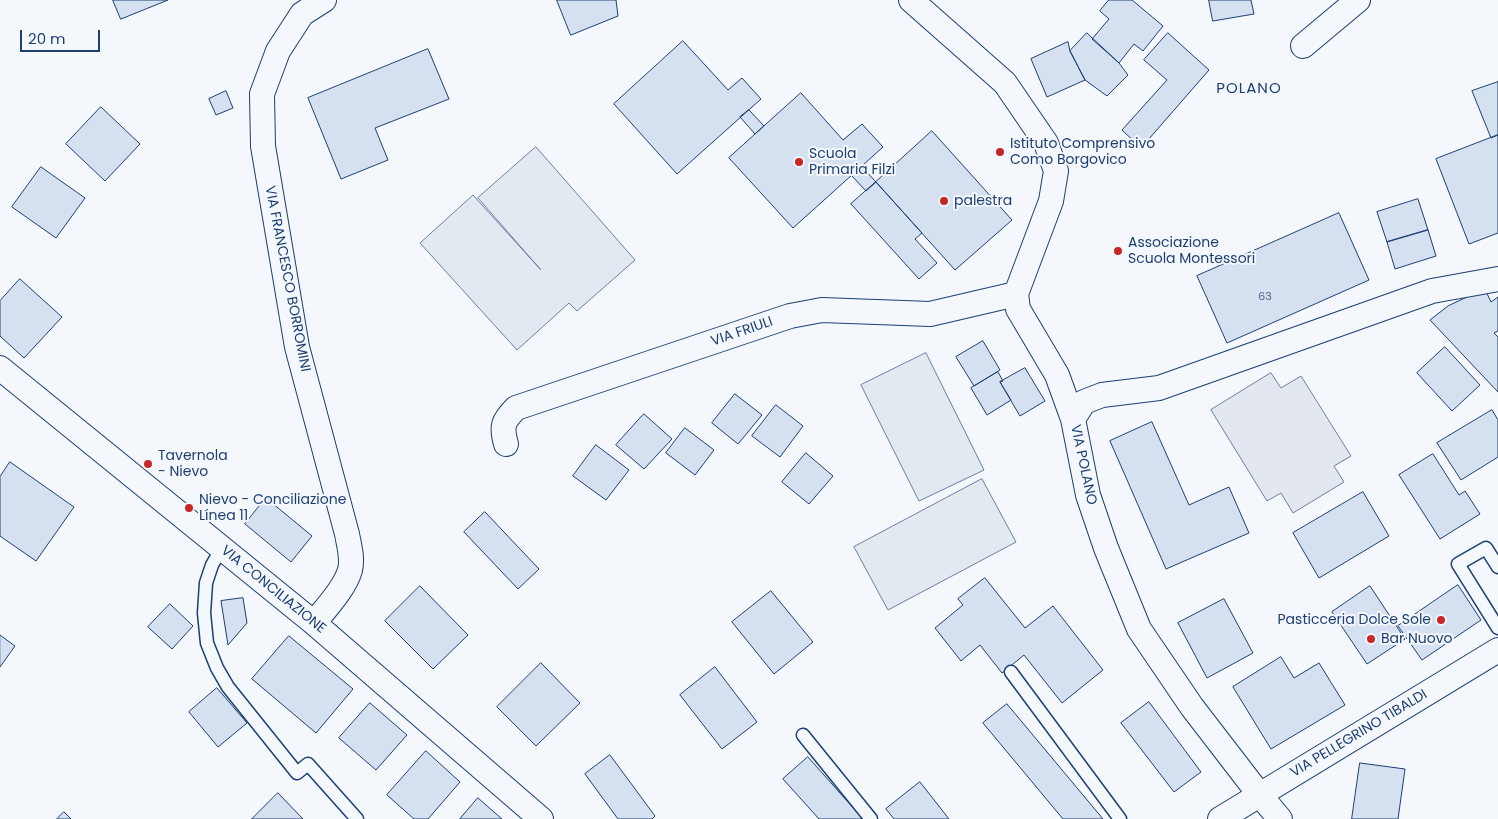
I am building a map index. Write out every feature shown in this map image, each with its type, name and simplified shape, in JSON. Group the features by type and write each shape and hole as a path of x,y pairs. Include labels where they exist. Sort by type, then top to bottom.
{"street":[{"name":"VIA FRANCESCO BORROMINI","path":"314,623 338,591 350,569 350,553 347,534 297,347 263,146 262,94 278,51 302,14 324,0"},
{"path":"911,0 1005,83 1046,143 1056,171 1051,201 1016,294 1018,309 1057,375 1073,419"},
{"path":"1303,46 1358,0"},
{"name":"VIA POLANO","path":"1280,819 1192,707 1139,629 1106,548 1088,495 1073,419 1084,402 1102,394 1158,388 1432,291 1498,279"},
{"name":"VIA FRIULI","path":"506,444 502,431 505,422 516,408 790,316 822,310 930,314 1016,294"},
{"name":"VIA CONCILIAZIONE","path":"0,368 314,623 541,819"},
{"name":"VIA PELLEGRINO TIBALDI","path":"1220,819 1498,650"}],"lane":[{"path":"222,548 212,564 206,583 204,612 207,643 217,668 228,687 297,772 308,764 357,819"},
{"path":"1498,566 1486,548 1458,564 1498,628"},
{"path":"1011,672 1120,819"},
{"path":"804,735 872,819"}],"shaded area":[{"path":"536,147 635,260 577,311 569,303 517,350 420,243 473,195 541,270 478,198"},
{"path":"926,353 984,470 919,501 861,385"},
{"path":"1271,373 1281,388 1301,376 1351,456 1334,466 1344,482 1293,513 1281,493 1267,501 1211,410"},
{"path":"982,479 1016,542 888,610 854,547"}],"building":[{"path":"113,0 168,0 121,19"},
{"path":"557,0 616,0 618,16 571,35"},
{"path":"1109,0 1132,0 1163,26 1143,51 1134,44 1119,63 1092,39 1109,19 1100,11"},
{"path":"1209,0 1251,0 1254,14 1213,21"},
{"path":"1087,33 1119,63 1128,75 1107,96 1085,80 1070,51"},
{"path":"1168,33 1209,70 1141,148 1122,130 1167,80 1144,60"},
{"path":"683,41 728,90 742,78 761,99 677,174 614,104"},
{"path":"1068,42 1070,51 1085,80 1047,97 1031,59"},
{"path":"428,49 449,99 375,128 388,160 341,179 308,98"},
{"path":"1498,82 1498,135 1491,138 1472,91"},
{"path":"226,91 233,108 216,115 209,99"},
{"name":"Scuola Primaria Filzi","path":"801,93 843,140 862,124 883,147 793,228 729,158"},
{"path":"101,107 140,144 105,181 66,144"},
{"path":"749,110 764,126 755,134 740,117"},
{"name":"palestra","path":"932,131 1012,220 955,270 876,182"},
{"path":"1498,135 1498,233 1469,244 1436,159"},
{"path":"861,166 876,182 866,191 851,175"},
{"path":"41,167 85,198 56,238 12,207"},
{"path":"876,182 922,233 915,239 937,263 919,279 851,204"},
{"path":"1418,199 1428,230 1387,242 1377,212"},
{"path":"1339,213 1369,280 1227,343 1197,276"},
{"path":"1428,230 1436,256 1395,269 1387,242"},
{"path":"20,279 62,317 24,358 0,336 0,301"},
{"path":"1485,289 1491,302 1498,297 1498,331 1494,333 1498,337 1498,392 1430,320 1448,306"},
{"path":"983,341 1000,370 974,386 956,357"},
{"path":"1445,347 1480,385 1452,411 1417,373"},
{"path":"1025,368 1045,401 1020,416 1000,382"},
{"path":"998,372 1003,381 1000,382 1011,400 987,415 971,388"},
{"path":"735,394 762,415 738,444 712,423"},
{"path":"776,405 803,426 780,457 752,436"},
{"path":"1492,410 1498,420 1498,457 1461,480 1437,443"},
{"path":"644,414 672,439 644,469 616,445"},
{"path":"1152,422 1189,505 1229,487 1249,533 1166,569 1110,441"},
{"path":"685,428 714,450 695,475 666,453"},
{"path":"596,445 629,470 606,500 573,476"},
{"path":"806,453 833,476 809,504 782,482"},
{"path":"1433,454 1459,495 1465,491 1480,514 1440,539 1399,475"},
{"path":"10,462 74,507 36,561 0,536 0,477"},
{"path":"1363,492 1389,536 1319,578 1293,533"},
{"path":"266,498 312,536 291,562 245,524"},
{"path":"485,512 539,569 518,589 464,532"},
{"path":"985,578 1025,628 1053,606 1103,670 1062,703 1024,655 1002,673 980,645 961,661 935,628 963,605 958,599"},
{"path":"1458,585 1481,620 1422,660 1398,626"},
{"path":"420,586 468,635 433,669 385,621"},
{"path":"1370,586 1405,639 1367,664 1332,612"},
{"path":"771,591 813,642 774,674 732,622"},
{"path":"243,598 247,623 228,645 221,601"},
{"path":"1224,599 1253,653 1207,678 1178,623"},
{"path":"170,604 193,626 172,649 148,627"},
{"path":"0,635 15,646 0,667"},
{"path":"289,636 353,689 316,733 252,679"},
{"path":"1281,657 1294,678 1319,663 1345,705 1271,749 1233,687"},
{"path":"541,663 580,703 536,746 497,707"},
{"path":"715,667 757,722 722,749 680,695"},
{"path":"217,688 247,723 218,747 189,712"},
{"path":"1149,702 1201,772 1174,792 1121,723"},
{"path":"370,703 407,735 376,770 339,738"},
{"path":"1007,704 1103,819 1063,819 983,723"},
{"path":"426,751 460,782 428,819 414,819 387,795"},
{"path":"610,755 655,816 652,819 618,819 585,774"},
{"path":"808,757 863,819 819,819 783,779"},
{"path":"1360,763 1405,769 1398,819 1352,819"},
{"path":"920,782 949,819 894,819 886,809"},
{"path":"278,793 303,819 252,819"},
{"path":"478,798 502,819 460,819"},
{"path":"64,812 71,819 57,819"}],"place":[{"name":"Istituto Comprensivo Como Borgovico","path":"1000,152"},
{"name":"Scuola Primaria Filzi","path":"799,162"},
{"name":"palestra","path":"944,201"},
{"name":"Associazione Scuola Montessori","path":"1118,251"},
{"name":"Tavernola - Nievo","path":"148,464"},
{"name":"Nievo - Conciliazione Línea 11","path":"189,508"},
{"name":"Pasticceria Dolce Sole","path":"1441,620"},
{"name":"Bar Nuovo","path":"1371,639"}],"district":[{"name":"POLANO","path":"1249,89"}]}
